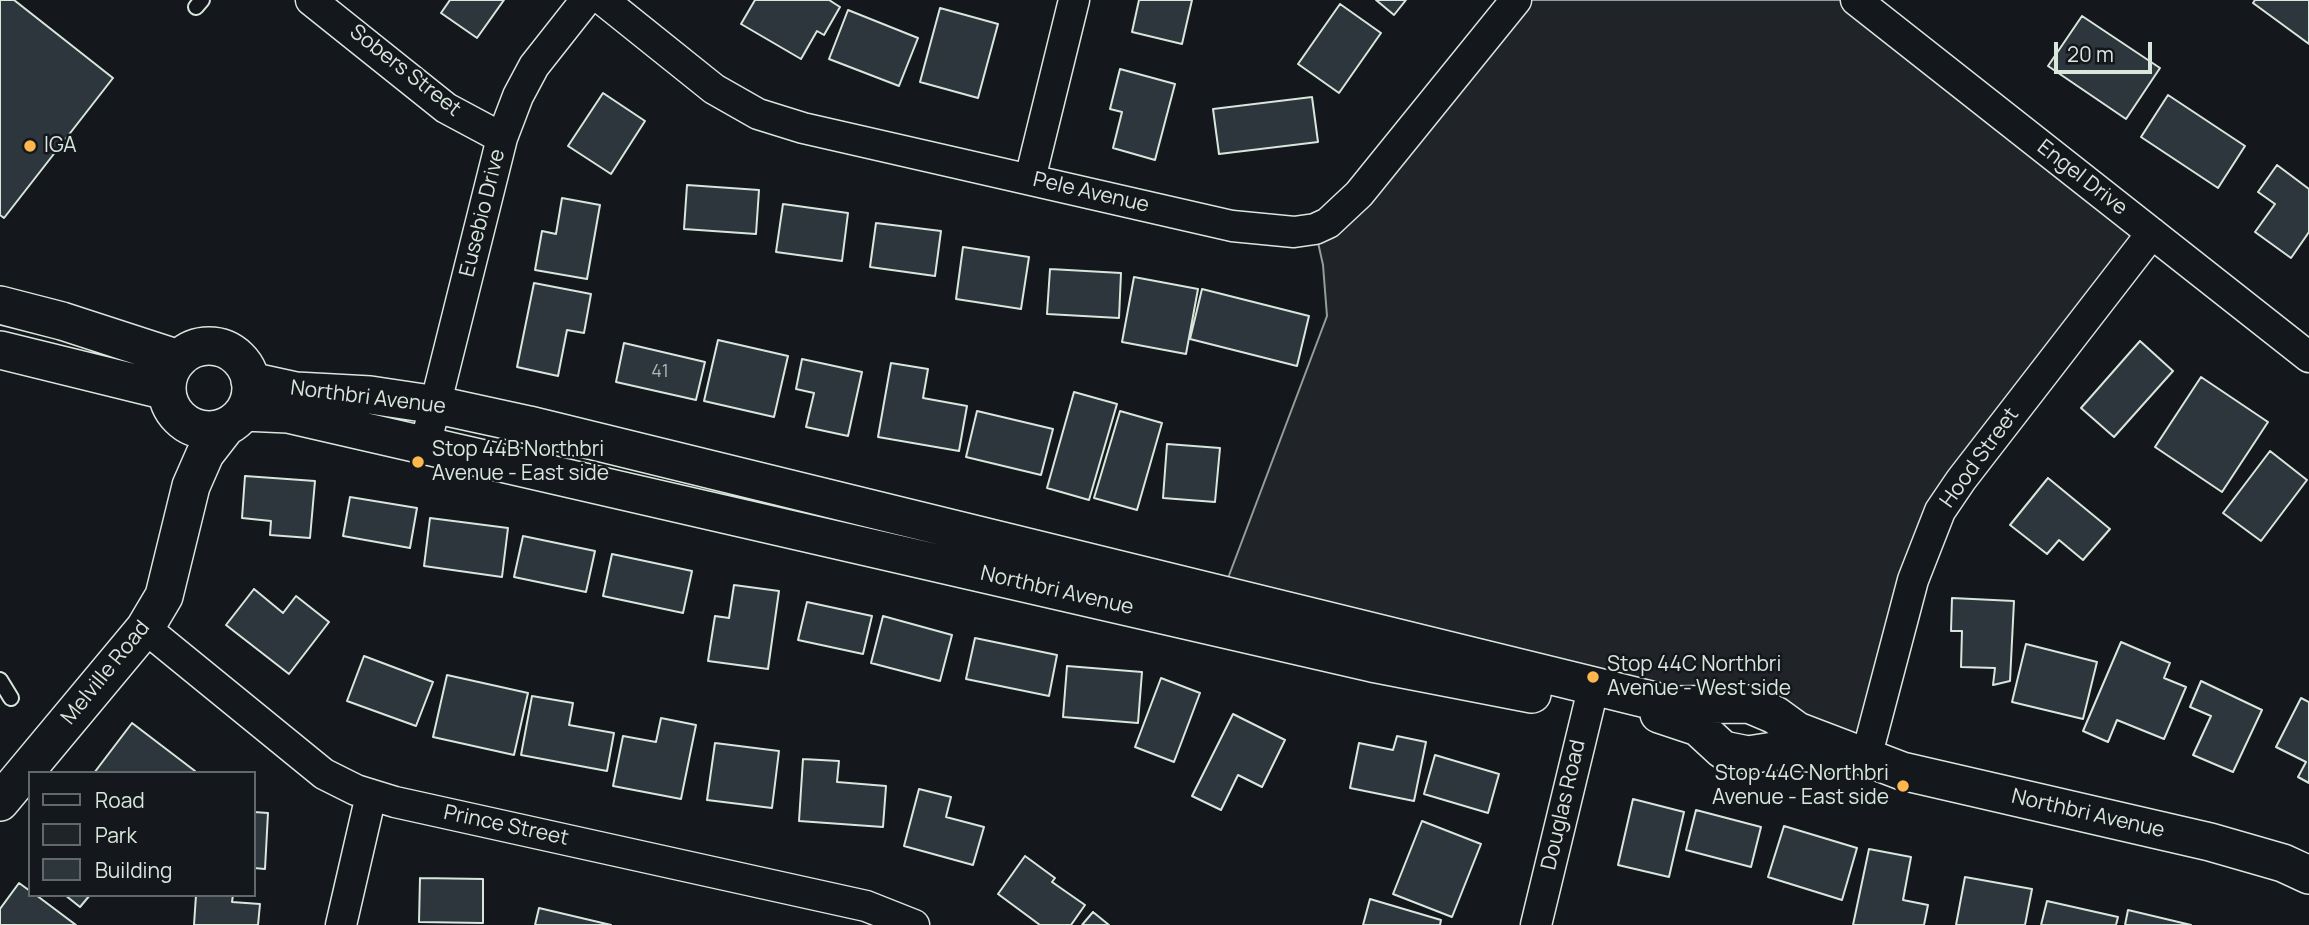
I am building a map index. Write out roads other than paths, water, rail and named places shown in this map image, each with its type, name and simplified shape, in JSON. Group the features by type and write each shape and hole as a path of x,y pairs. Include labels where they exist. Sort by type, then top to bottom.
{"street":[{"name":"Sobers Street","path":"311,0 446,108 502,138"},
{"name":"Eusebio Drive","path":"425,446 502,138 518,96 534,66 586,0"},
{"name":"Pele Avenue","path":"603,0 713,89 758,114 803,128 1232,226 1294,232 1315,229 1328,223 1359,194 1516,0"},
{"path":"1030,179 1074,0"},
{"name":"Engel Drive","path":"1856,0 2309,357"},
{"name":"Hood Street","path":"1866,758 1913,580 1940,511 2152,233"},
{"path":"0,305 62,321 173,375"},
{"path":"202,346 228,350 246,369 240,407 206,430 187,424 170,404 173,375 202,346"},
{"path":"0,350 173,375"},
{"name":"Northbri Avenue","path":"240,407 296,391 370,395 437,405 1672,716 1698,727 1723,750 1748,755 1774,751 1811,751 1866,758"},
{"name":"Northbri Avenue","path":"240,407 288,414 1371,663 1671,705 1749,704 1774,715 1797,731 1902,771 2210,842 2283,863 2309,875"},
{"name":"Melville Road","path":"0,802 145,628 164,596 191,486 205,454 240,407"},
{"name":"Melville Road","path":"187,424 191,486"},
{"name":"Prince Street","path":"145,628 324,774 371,795 866,906 914,925"},
{"name":"Douglas Road","path":"1536,925 1591,695"},
{"path":"341,925 371,795"}],"lane":[{"path":"0,680 11,698"}],"place":[{"name":"IGA","path":"30,146"},
{"name":"Stop 44B Northbri Avenue - East side","path":"418,462"},
{"name":"Stop 44C Northbri Avenue - West side","path":"1593,677"},
{"name":"Stop 44C Northbri Avenue - East side","path":"1903,786"}]}
